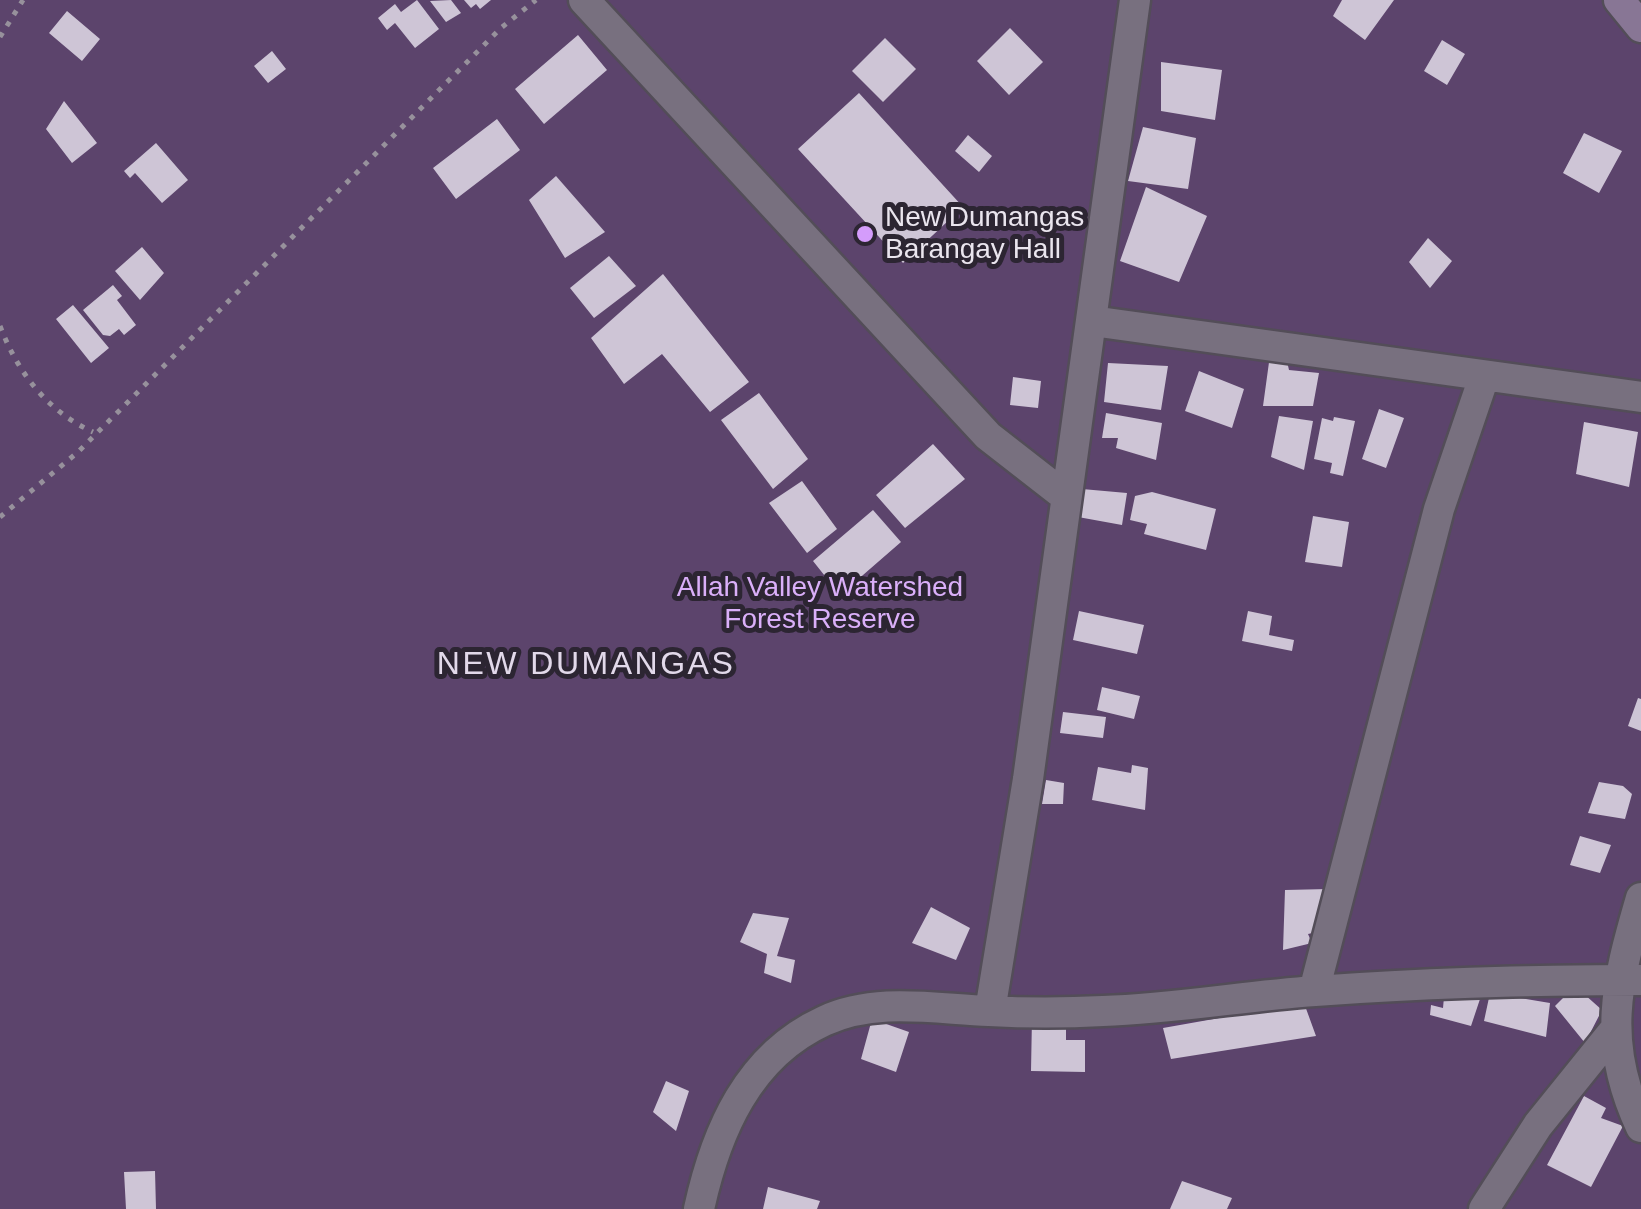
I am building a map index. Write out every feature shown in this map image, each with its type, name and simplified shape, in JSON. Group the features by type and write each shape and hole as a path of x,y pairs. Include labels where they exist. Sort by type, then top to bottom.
{"main road":[{"path":"1619,0 1641,27"}],"street":[{"path":"584,0 988,436 1065,496"},
{"path":"990,1011 1028,779 1135,0"},
{"path":"1092,321 1641,397"},
{"path":"1314,991 1439,509 1484,377"},
{"path":"1484,1209 1538,1126 1614,1036 1629,980 1641,898"},
{"path":"700,1209 726,1119 754,1075 792,1038 828,1019 859,1010 908,1005 990,1011 1104,1011 1314,991 1629,980"},
{"path":"1614,1036 1641,1056"},
{"path":"1614,1036 1625,1093 1641,1126"}],"path":[{"path":"0,37 23,0"},
{"path":"0,517 78,452 93,432 502,28 536,0"},
{"path":"0,326 12,358 50,406 93,432"}],"green space":[{"name":"Allah Valley Watershed Forest Reserve","path":"0,0 1641,0 1641,1209 0,1209"}],"building":[{"path":"417,0 439,29 415,48 395,23 387,30 378,18 395,4 401,12"},
{"path":"451,0 461,13 446,22 430,1"},
{"path":"464,0 491,0 480,9 476,4 471,8"},
{"path":"1342,0 1394,0 1365,40 1333,16"},
{"path":"67,11 100,39 82,61 49,33"},
{"path":"1010,28 1043,62 1009,95 977,61"},
{"path":"578,35 607,70 544,124 515,89"},
{"path":"885,38 916,69 883,102 852,71"},
{"path":"1442,40 1465,54 1447,85 1424,71"},
{"path":"272,51 286,69 268,83 254,66"},
{"path":"1161,62 1222,70 1215,120 1161,111"},
{"path":"859,93 963,207 903,263 798,149"},
{"path":"64,101 97,143 72,163 46,129"},
{"path":"497,119 520,150 456,199 433,168"},
{"path":"1143,127 1196,138 1188,189 1128,181"},
{"path":"1584,133 1622,151 1599,193 1563,173"},
{"path":"968,135 992,156 979,172 955,151"},
{"path":"156,143 188,180 162,203 135,173 130,178 124,171"},
{"path":"556,176 605,232 565,258 529,200"},
{"path":"1146,187 1207,216 1179,282 1120,261"},
{"path":"1428,238 1452,261 1430,288 1409,262"},
{"path":"142,247 164,273 140,300 115,271"},
{"path":"609,256 636,286 594,318 570,288"},
{"path":"663,274 749,382 710,412 662,354 624,384 591,338"},
{"path":"113,285 122,296 117,300 136,325 124,335 119,329 110,336 103,335 83,310"},
{"path":"73,305 109,348 91,363 56,319"},
{"path":"1270,355 1286,357 1289,370 1319,373 1313,406 1263,406"},
{"path":"1108,363 1168,366 1161,410 1104,402"},
{"path":"1199,371 1244,389 1232,428 1185,411"},
{"path":"1013,377 1041,381 1038,408 1010,405"},
{"path":"759,393 808,459 773,489 721,420"},
{"path":"1379,409 1404,418 1386,468 1362,459"},
{"path":"1106,413 1162,423 1156,460 1116,448 1118,438 1102,438"},
{"path":"1279,416 1313,421 1304,470 1271,457"},
{"path":"1334,417 1355,421 1343,476 1330,473 1332,463 1314,459 1322,418 1333,421"},
{"path":"1584,422 1638,432 1629,487 1576,474"},
{"path":"933,444 965,479 905,528 876,495"},
{"path":"802,481 837,529 807,553 769,503"},
{"path":"1082,489 1127,493 1122,525 1078,517"},
{"path":"1152,492 1216,509 1206,550 1144,534 1147,524 1130,520 1135,496"},
{"path":"873,510 901,542 840,595 813,561"},
{"path":"1313,516 1349,522 1342,567 1305,562"},
{"path":"1079,611 1144,625 1137,654 1073,640"},
{"path":"1248,611 1272,616 1269,635 1294,640 1292,651 1242,641"},
{"path":"1102,687 1140,696 1134,719 1097,710"},
{"path":"1638,698 1641,699 1641,731 1628,726"},
{"path":"1063,712 1106,717 1103,738 1060,733"},
{"path":"1132,765 1148,768 1145,810 1092,800 1098,767 1131,773"},
{"path":"1046,780 1064,783 1063,804 1042,804"},
{"path":"1599,782 1623,786 1632,794 1625,819 1588,813"},
{"path":"1580,836 1611,845 1600,873 1570,865"},
{"path":"1328,889 1331,929 1308,934 1312,943 1283,950 1285,890"},
{"path":"931,907 970,928 956,960 912,943"},
{"path":"753,913 789,918 777,956 795,960 791,983 764,973 767,954 740,942"},
{"path":"1575,986 1602,1010 1585,1043 1555,1006"},
{"path":"1490,993 1550,1003 1546,1037 1484,1021"},
{"path":"1481,996 1471,1026 1430,1015 1431,1005 1443,1008 1444,997"},
{"path":"1304,1003 1316,1036 1171,1059 1163,1028"},
{"path":"1032,1017 1066,1018 1066,1040 1085,1040 1085,1072 1031,1071"},
{"path":"872,1019 909,1032 896,1072 861,1059"},
{"path":"666,1081 689,1091 676,1131 653,1112"},
{"path":"1584,1096 1606,1108 1601,1118 1623,1126 1591,1187 1547,1165"},
{"path":"155,1171 156,1209 126,1209 124,1172"},
{"path":"1182,1181 1232,1198 1227,1209 1170,1209"},
{"path":"768,1187 820,1201 817,1209 763,1209"}],"place":[{"name":"New Dumangas Barangay Hall","path":"865,234"}],"district":[{"name":"NEW DUMANGAS","path":"586,665"}]}
